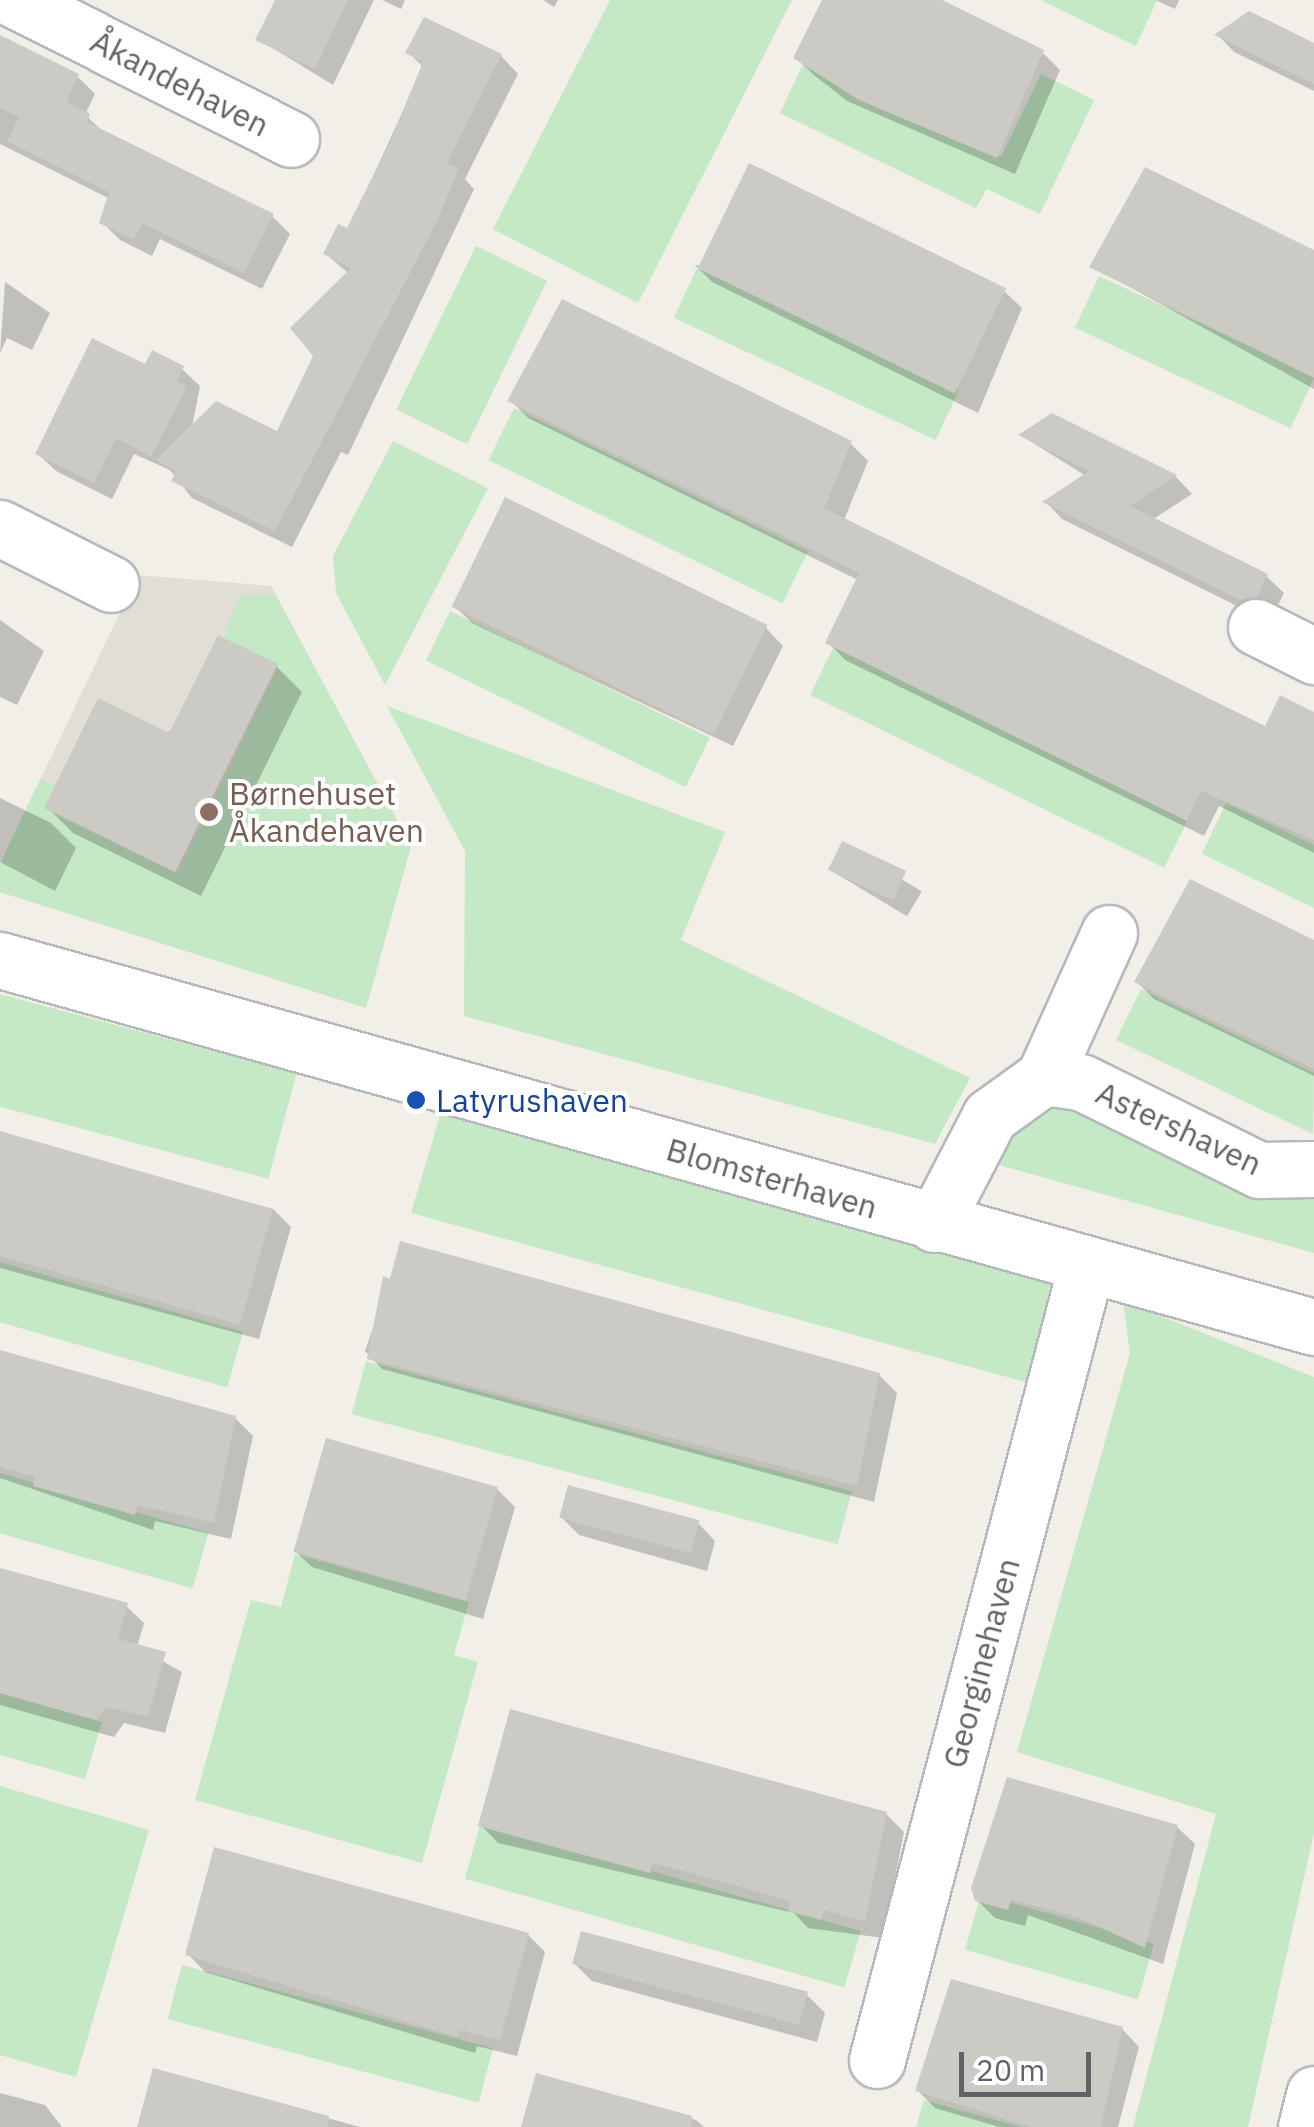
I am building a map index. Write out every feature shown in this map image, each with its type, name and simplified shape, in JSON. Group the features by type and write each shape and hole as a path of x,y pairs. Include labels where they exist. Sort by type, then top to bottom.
{"street":[{"name":"Åkandehaven","path":"15,0 291,139"},
{"path":"0,528 111,584"},
{"path":"1256,627 1314,656"},
{"path":"934,1224 990,1116 1044,1077 1108,933"},
{"name":"Blomsterhaven","path":"0,960 1086,1267 1314,1327"},
{"name":"Astershaven","path":"1044,1077 1081,1082 1260,1170 1314,1169"},
{"name":"Georginehaven","path":"877,2060 1086,1267"},
{"path":"1306,2127 1314,2094"}],"shaded area":[{"name":"Børnehuset Åkandehaven","path":"138,575 271,586 411,846 366,1008 0,892 0,864"}],"green space":[{"path":"610,0 792,0 638,303 493,229"},
{"path":"1040,0 1157,0 1136,46"},
{"path":"804,62 1001,157 1041,74 1094,100 1040,214 987,189 976,208 780,113"},
{"path":"476,246 547,281 467,444 396,410"},
{"path":"697,268 959,390 936,440 674,318"},
{"path":"1099,276 1314,376 1291,428 1075,328"},
{"path":"514,408 808,551 782,603 489,460"},
{"path":"393,441 488,488 385,685 336,593 333,556"},
{"name":"Børnehuset Åkandehaven","path":"275,594 411,846 366,1008 0,892 0,864 40,779 94,804 140,800 119,846 178,874 276,672 221,645 228,624 241,595"},
{"path":"450,611 710,738 686,787 426,660"},
{"path":"836,642 1190,815 1164,868 810,695"},
{"path":"387,706 725,832 681,940 970,1078 935,1144 464,1016 465,851"},
{"path":"1226,803 1314,845 1314,908 1202,854"},
{"path":"1141,989 1314,1073 1313,1134 1116,1040"},
{"path":"0,994 297,1073 268,1179 0,1107"},
{"path":"1044,1092 1314,1180 1314,1253 985,1161"},
{"path":"442,1109 1030,1272 1050,1285 1029,1383 411,1213"},
{"path":"0,1262 243,1332 227,1387 0,1322"},
{"path":"1123,1301 1314,1377 1314,1833 1248,2127 1133,2127 1216,1814 1017,1752 1130,1353"},
{"path":"366,1361 852,1491 838,1544 352,1414"},
{"path":"0,1473 209,1533 193,1589 0,1533"},
{"path":"295,1554 469,1602 454,1655 478,1662 422,1863 195,1800 251,1600 281,1607"},
{"path":"0,1693 102,1722 85,1779 0,1755"},
{"path":"0,1786 149,1830 76,2077 0,2055"},
{"path":"481,1822 861,1931 844,1988 465,1879"},
{"path":"981,1894 1154,1944 1138,1999 965,1950"},
{"path":"182,1965 493,2048 479,2102 168,2019"},
{"path":"924,2100 1022,2127 916,2127"}],"building":[{"path":"275,0 348,0 315,69 255,40"},
{"path":"822,0 942,0 1044,50 997,158 859,100 793,58"},
{"path":"1249,11 1314,43 1314,84 1214,35"},
{"path":"424,17 502,54 447,164 459,169 436,223 275,531 171,481 176,471 156,460 216,401 277,431 313,356 290,328 351,268 323,254 338,224 347,228 390,142 423,62 405,53"},
{"path":"0,35 79,74 66,102 90,114 87,122 274,214 244,273 142,223 134,240 99,223 109,192 7,141 19,117 0,108"},
{"path":"749,163 1006,288 955,394 698,268"},
{"path":"1145,167 1314,250 1314,378 1089,267"},
{"path":"562,299 852,441 824,508 1265,726 1280,695 1314,712 1314,840 1201,791 1187,821 825,643 859,573 507,401"},
{"path":"92,338 145,364 152,350 184,366 177,381 187,386 151,457 116,438 94,483 35,454"},
{"path":"1052,413 1177,475 1130,506 1268,574 1257,596 1240,600 1042,502 1089,471 1018,435"},
{"path":"505,497 767,625 714,735 452,607"},
{"path":"218,635 278,664 175,872 44,808 98,698 169,733"},
{"path":"842,841 906,871 893,900 828,870"},
{"path":"1190,879 1314,940 1314,1069 1134,982"},
{"path":"0,1131 273,1209 240,1325 0,1256"},
{"path":"400,1241 880,1373 857,1486 367,1359 383,1276 390,1279"},
{"path":"0,1350 236,1416 214,1523 138,1505 135,1515 33,1486 35,1477 0,1467"},
{"path":"326,1438 498,1487 466,1601 293,1551"},
{"path":"568,1485 699,1520 691,1553 559,1518"},
{"path":"0,1568 128,1603 118,1639 166,1652 148,1717 106,1707 96,1720 0,1693"},
{"path":"510,1709 887,1812 865,1921 824,1910 821,1920 788,1911 790,1901 688,1872 652,1863 650,1873 478,1826"},
{"path":"1007,1777 1178,1825 1145,1948 1080,1918 1011,1899 1008,1910 975,1901 971,1888"},
{"path":"214,1847 529,1933 500,2040 460,2030 457,2037 185,1955"},
{"path":"581,1931 808,1992 799,2025 572,1964"},
{"path":"951,1979 1123,2027 1101,2127 1031,2127 915,2091"},
{"path":"153,2068 329,2116 328,2127 137,2127"},
{"path":"536,2073 692,2116 691,2127 521,2127"}],"place":[{"name":"Børnehuset Åkandehaven","path":"209,812"},
{"name":"Latyrushaven","path":"416,1100"}]}
